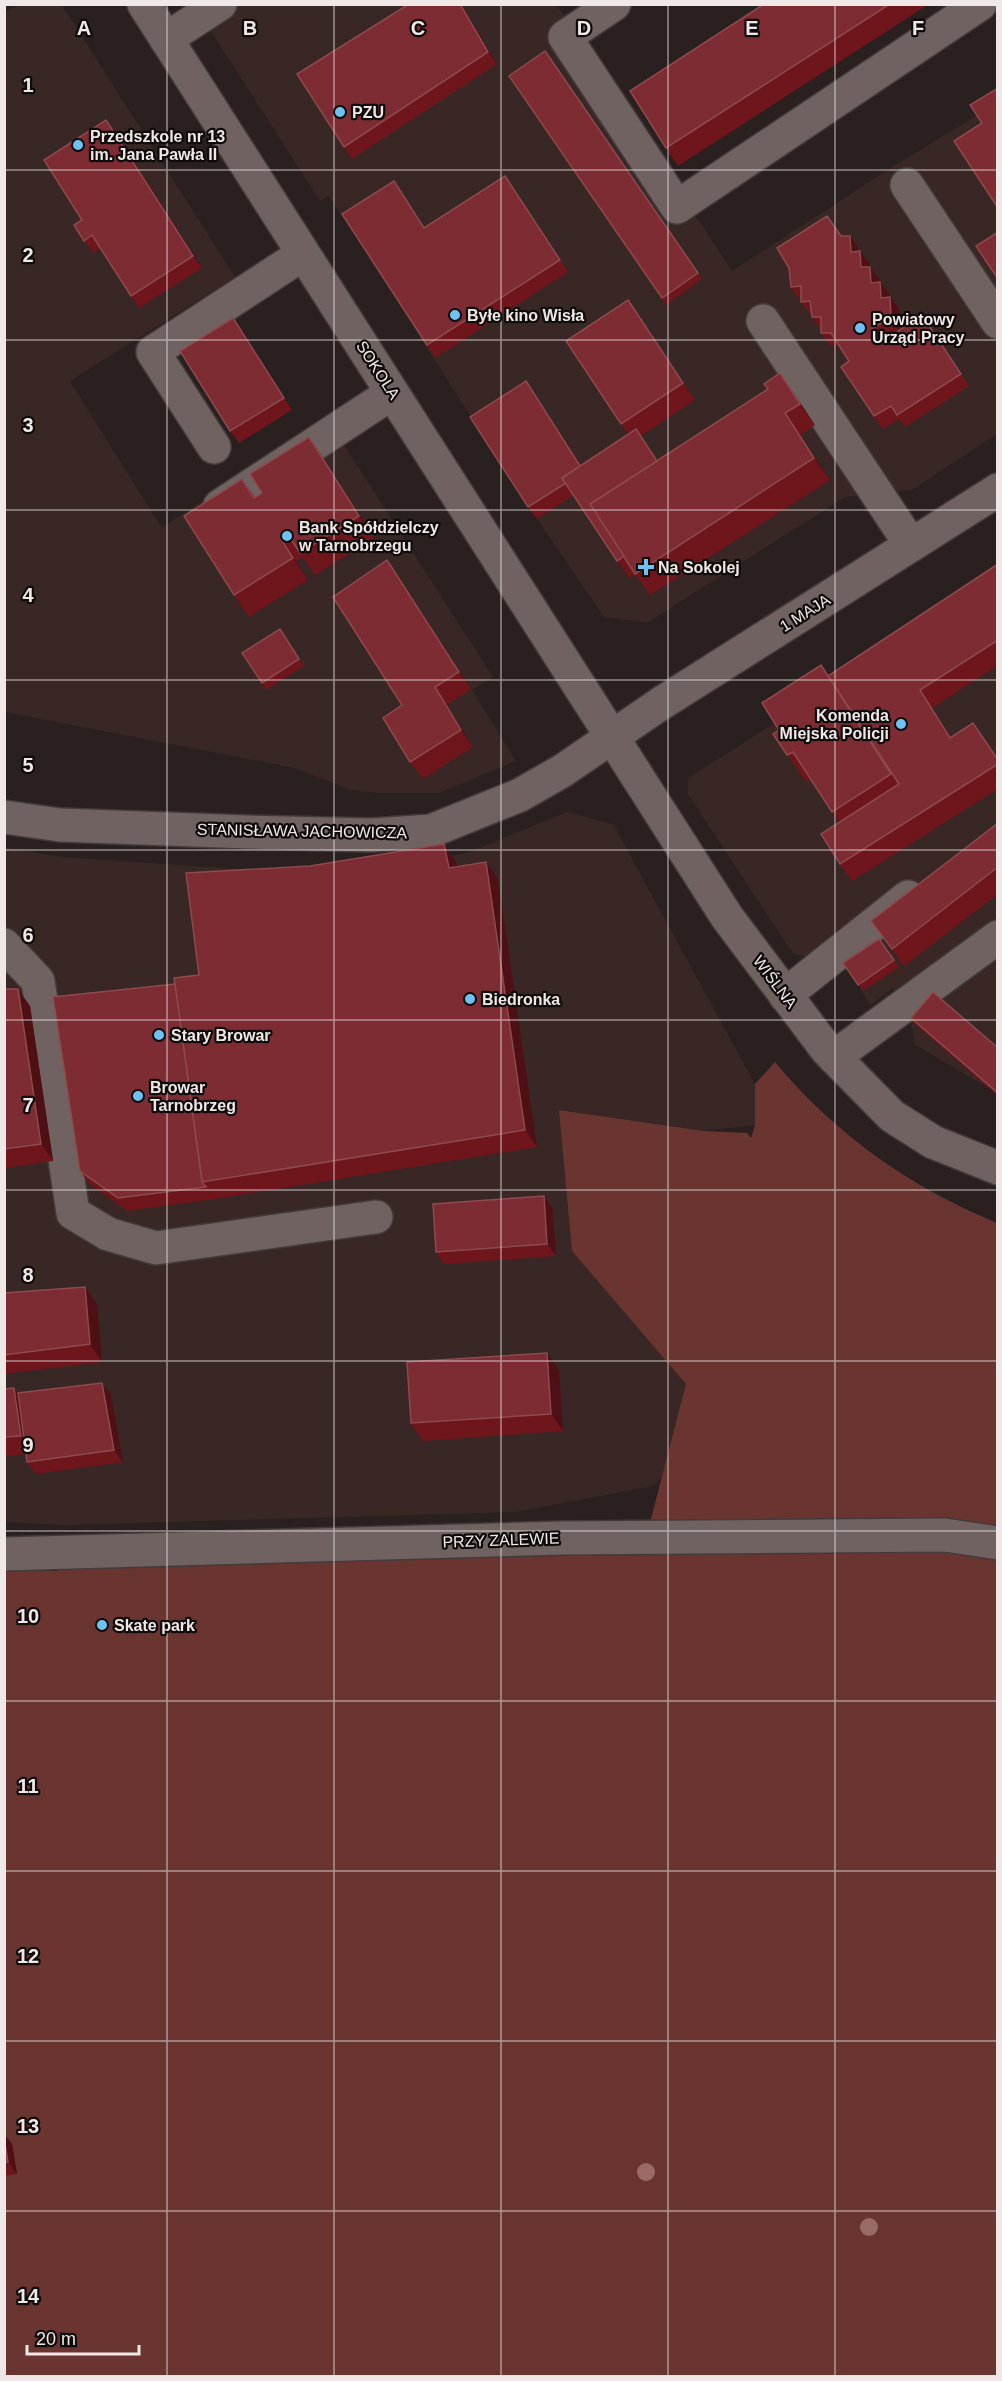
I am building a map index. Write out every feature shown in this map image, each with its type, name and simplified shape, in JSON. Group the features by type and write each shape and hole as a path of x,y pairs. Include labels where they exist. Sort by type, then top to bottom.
{"street":[{"name":"SOKOLA","path":"144,4 612,736"},
{"path":"166,39 220,4"},
{"path":"614,4 565,37 677,207 980,4"},
{"path":"907,185 998,322"},
{"path":"214,447 153,352 303,254"},
{"path":"763,321 911,545"},
{"path":"220,506 392,393"},
{"name":"1 MAJA","path":"612,736 998,490"},
{"name":"STANISŁAWA JACHOWICZA","path":"4,817 60,825 248,832 372,835 430,831 520,795 562,771 612,736"},
{"name":"WIŚLNA","path":"612,736 727,917 834,1057 892,1116 933,1142 998,1168"},
{"path":"785,995 933,877"},
{"path":"834,1057 998,937"},
{"path":"4,945 38,981 73,1213 108,1234 156,1248 376,1217"},
{"name":"PRZY ZALEWIE","path":"4,1554 574,1538 945,1535 998,1543"}],"shaded area":[{"path":"20,5 62,5 235,277 70,381 162,528 326,417 493,677 472,690 516,761 439,793 376,793 351,790 295,768 5,712 4,12"},
{"path":"194,5 557,5 732,271 889,169 997,103 997,434 912,490 845,497 647,623 604,617 537,519 329,196 320,201"},
{"path":"997,583 997,1093 915,1045 909,1010 893,988 870,1005 833,941 807,956 796,955 789,948 688,794 688,778"},
{"path":"567,812 613,824 755,1084 755,1125 704,1131 560,1110 721,1424 653,1486 516,1512 66,1525 5,1522 4,847 61,857 284,872 382,869 470,852"},
{"path":"775,1062 823,1113 876,1156 934,1193 997,1223 997,2376 5,2376 5,1570 57,1571 59,1569 646,1538 686,1384 572,1251 559,1110 704,1131 747,1133 751,1138 755,1125 755,1084"}],"building":[{"path":"409,4 460,4 488,52 344,147 297,74"},
{"path":"764,4 890,4 666,148 630,91"},
{"path":"545,51 698,273 662,298 509,76"},
{"path":"998,88 998,208 954,141 982,123 970,105"},
{"path":"106,120 193,256 131,296 92,235 84,241 74,225 82,220 44,160"},
{"name":"Byłe kino Wisła","path":"505,176 560,260 427,345 342,214 394,181 424,228"},
{"name":"Powiatowy Urząd Pracy","path":"827,216 841,236 850,236 851,252 860,251 861,267 870,267 871,283 880,282 881,298 890,297 891,317 872,329 880,343 922,315 961,374 897,415 891,406 874,416 841,367 849,361 831,333 821,333 821,317 812,317 810,301 801,302 801,286 791,287 789,268 777,248"},
{"path":"998,232 998,279 976,246"},
{"path":"628,300 683,383 621,424 566,341"},
{"path":"233,318 284,398 230,431 180,351"},
{"path":"780,373 800,404 785,413 814,458 635,574 590,504 768,389 764,384"},
{"path":"526,381 580,466 562,478 566,483 528,507 470,417"},
{"path":"636,429 657,461 590,504 624,556 617,561 562,478"},
{"path":"309,437 359,516 300,553 288,535 281,539 293,558 234,595 184,516 242,479 254,498 262,493 250,474"},
{"path":"387,560 459,672 435,687 461,730 410,762 383,718 402,705 333,597"},
{"name":"Komenda Miejska Policji","path":"998,564 998,640 920,690 950,738 973,723 998,760 998,764 840,864 821,834 899,784 828,676"},
{"path":"280,629 299,659 262,683 242,653"},
{"path":"821,665 891,774 832,812 793,752 787,755 773,734 779,730 762,703"},
{"path":"998,823 998,867 892,949 871,921"},
{"path":"444,844 449,868 486,862 525,1130 202,1182 174,978 199,975 186,873 310,866"},
{"path":"879,939 894,960 858,985 843,963"},
{"name":"Browar Tarnobrzeg","path":"175,984 202,1182 206,1187 118,1198 80,1171 53,997"},
{"path":"4,989 18,989 41,1144 4,1149"},
{"path":"933,992 998,1048 998,1093 911,1018"},
{"path":"544,1196 547,1244 436,1252 433,1204"},
{"path":"85,1287 90,1344 4,1355 4,1293"},
{"path":"547,1353 551,1414 411,1423 407,1362"},
{"path":"102,1383 114,1450 27,1462 18,1393"},
{"path":"14,1388 21,1436 4,1437 4,1389"},
{"path":"4,2138 8,2162 4,2163"}],"place":[{"name":"PZU","path":"340,112"},
{"name":"Przedszkole nr 13 im. Jana Pawła II","path":"78,145"},
{"name":"Byłe kino Wisła","path":"455,315"},
{"name":"Powiatowy Urząd Pracy","path":"860,328"},
{"name":"Bank Spółdzielczy w Tarnobrzegu","path":"287,536"},
{"name":"Na Sokolej","path":"646,567"},
{"name":"Komenda Miejska Policji","path":"901,724"},
{"name":"Biedronka","path":"470,999"},
{"name":"Stary Browar","path":"159,1035"},
{"name":"Browar Tarnobrzeg","path":"138,1096"},
{"name":"Skate park","path":"102,1625"}]}
